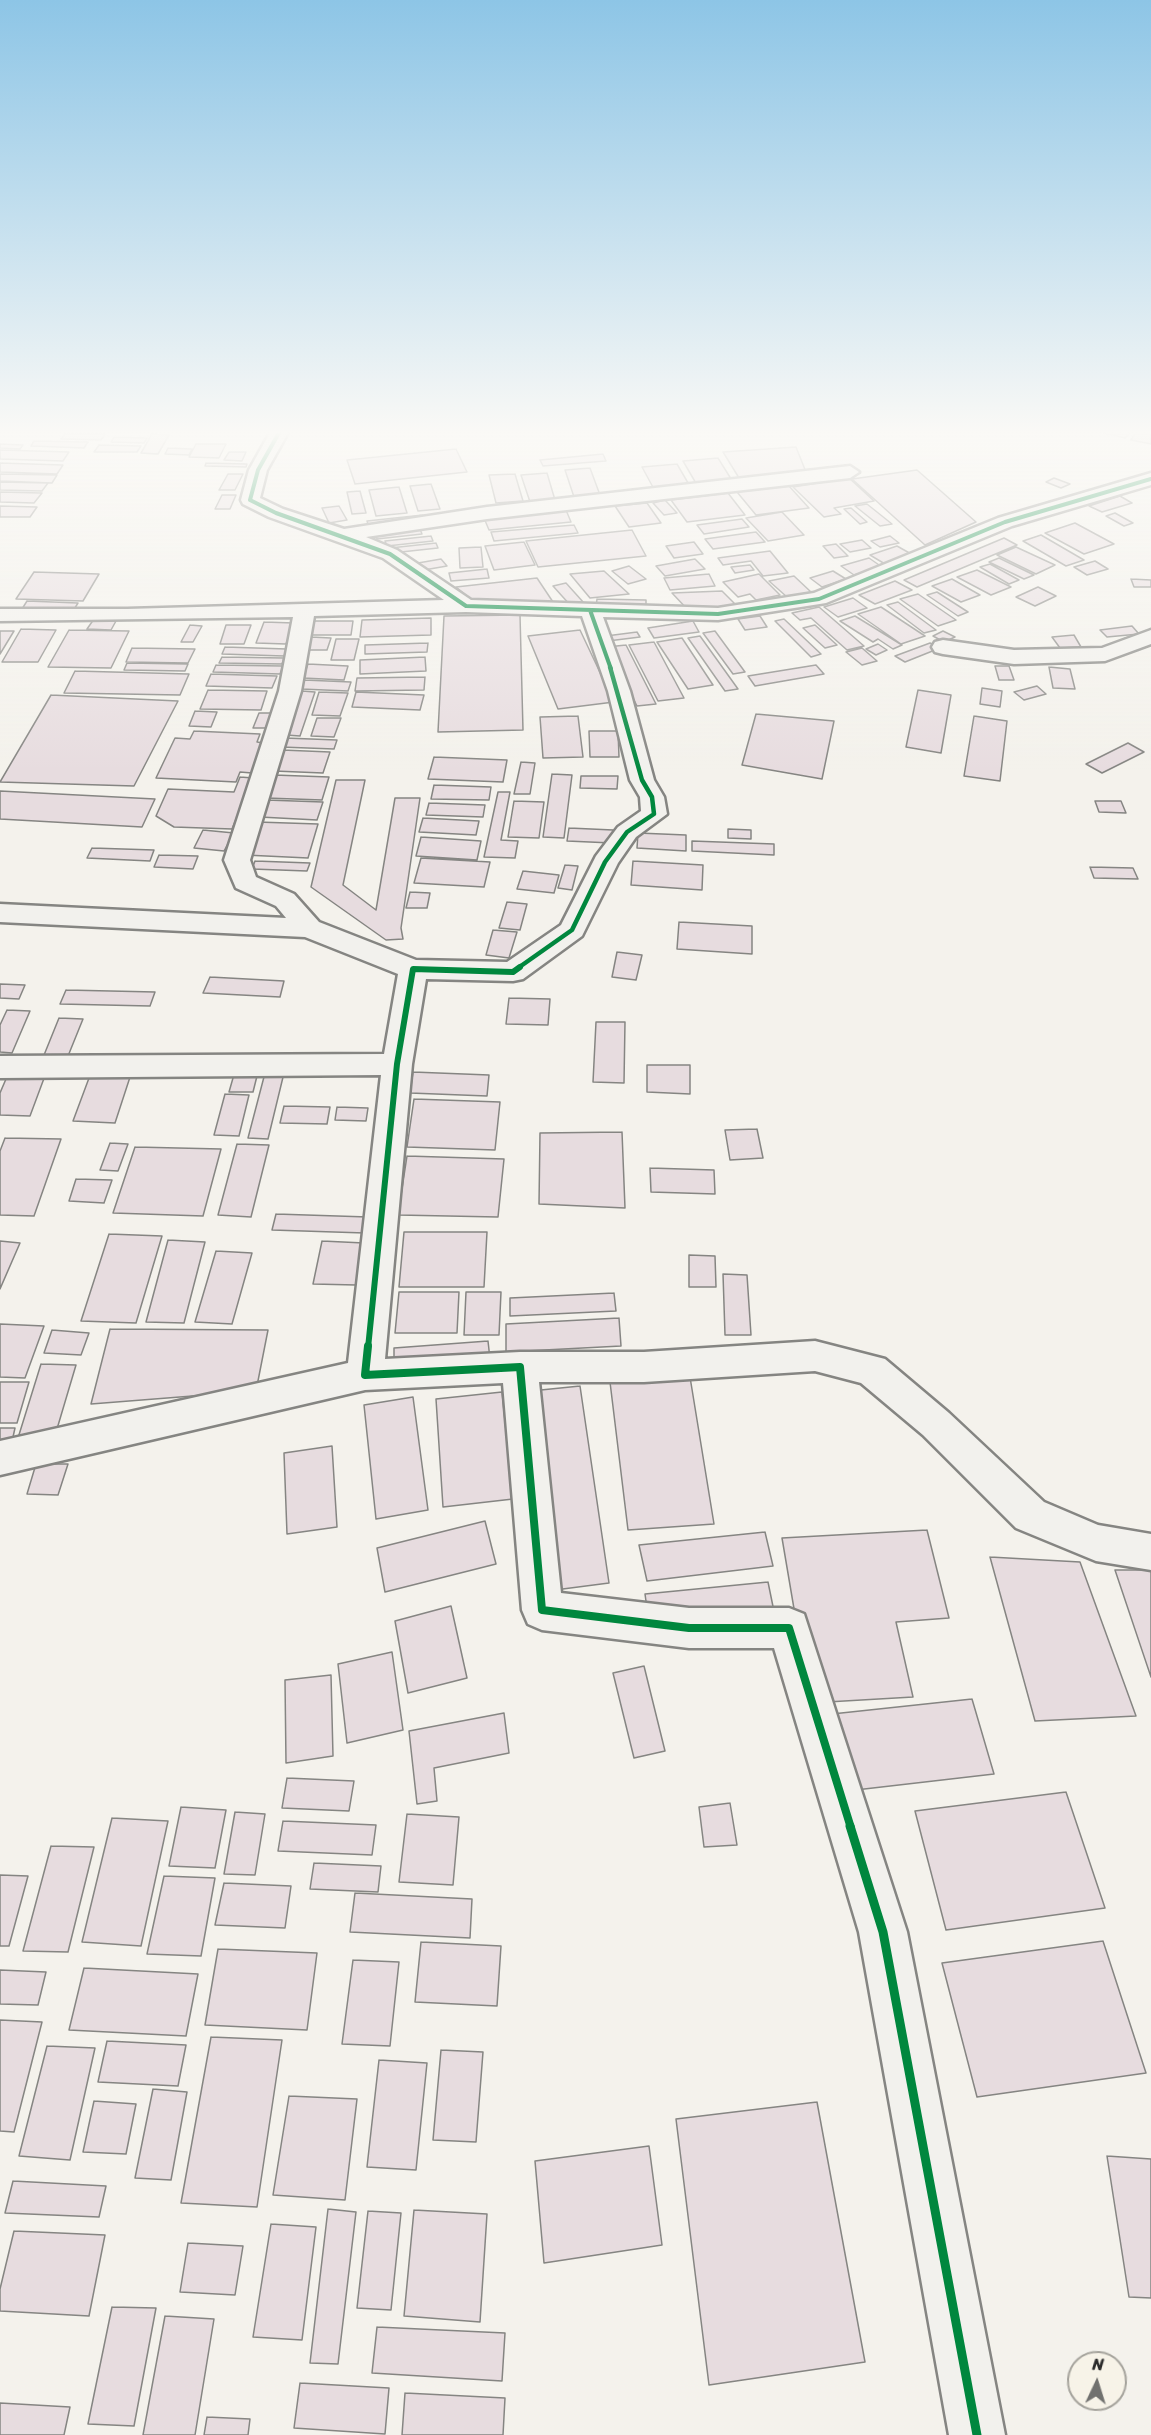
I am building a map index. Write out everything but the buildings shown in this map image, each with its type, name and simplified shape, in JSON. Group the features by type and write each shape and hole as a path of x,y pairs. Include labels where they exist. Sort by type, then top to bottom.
{"street":[{"path":"367,545 390,554 466,606"},
{"path":"0,615 127,615 466,606 718,614 819,599 950,545"},
{"path":"305,609 291,691 237,860 245,882 285,900 309,928"},
{"path":"0,914 309,928 413,969 513,972 572,930 604,862 627,832 654,814 652,796 642,780 619,691 590,610"},
{"path":"943,647 1014,657 1106,654 1151,636"},
{"path":"365,1375 397,1064 413,969"},
{"path":"0,1067 397,1064"},
{"path":"0,1458 365,1375 520,1366 644,1366 815,1356 872,1370 936,1424 1030,1515 1096,1542 1151,1552"},
{"path":"520,1366 542,1610 689,1628 789,1628 883,1932 977,2435"}],"cycle path":[{"path":"367,545 390,554 466,606 718,614 819,599 950,545"},
{"path":"590,610 619,691 642,780 652,797 654,814 627,832 605,862 572,930 513,972 413,969 397,1064 365,1375 520,1367 542,1610 689,1628 789,1628 883,1932 977,2435"}]}
